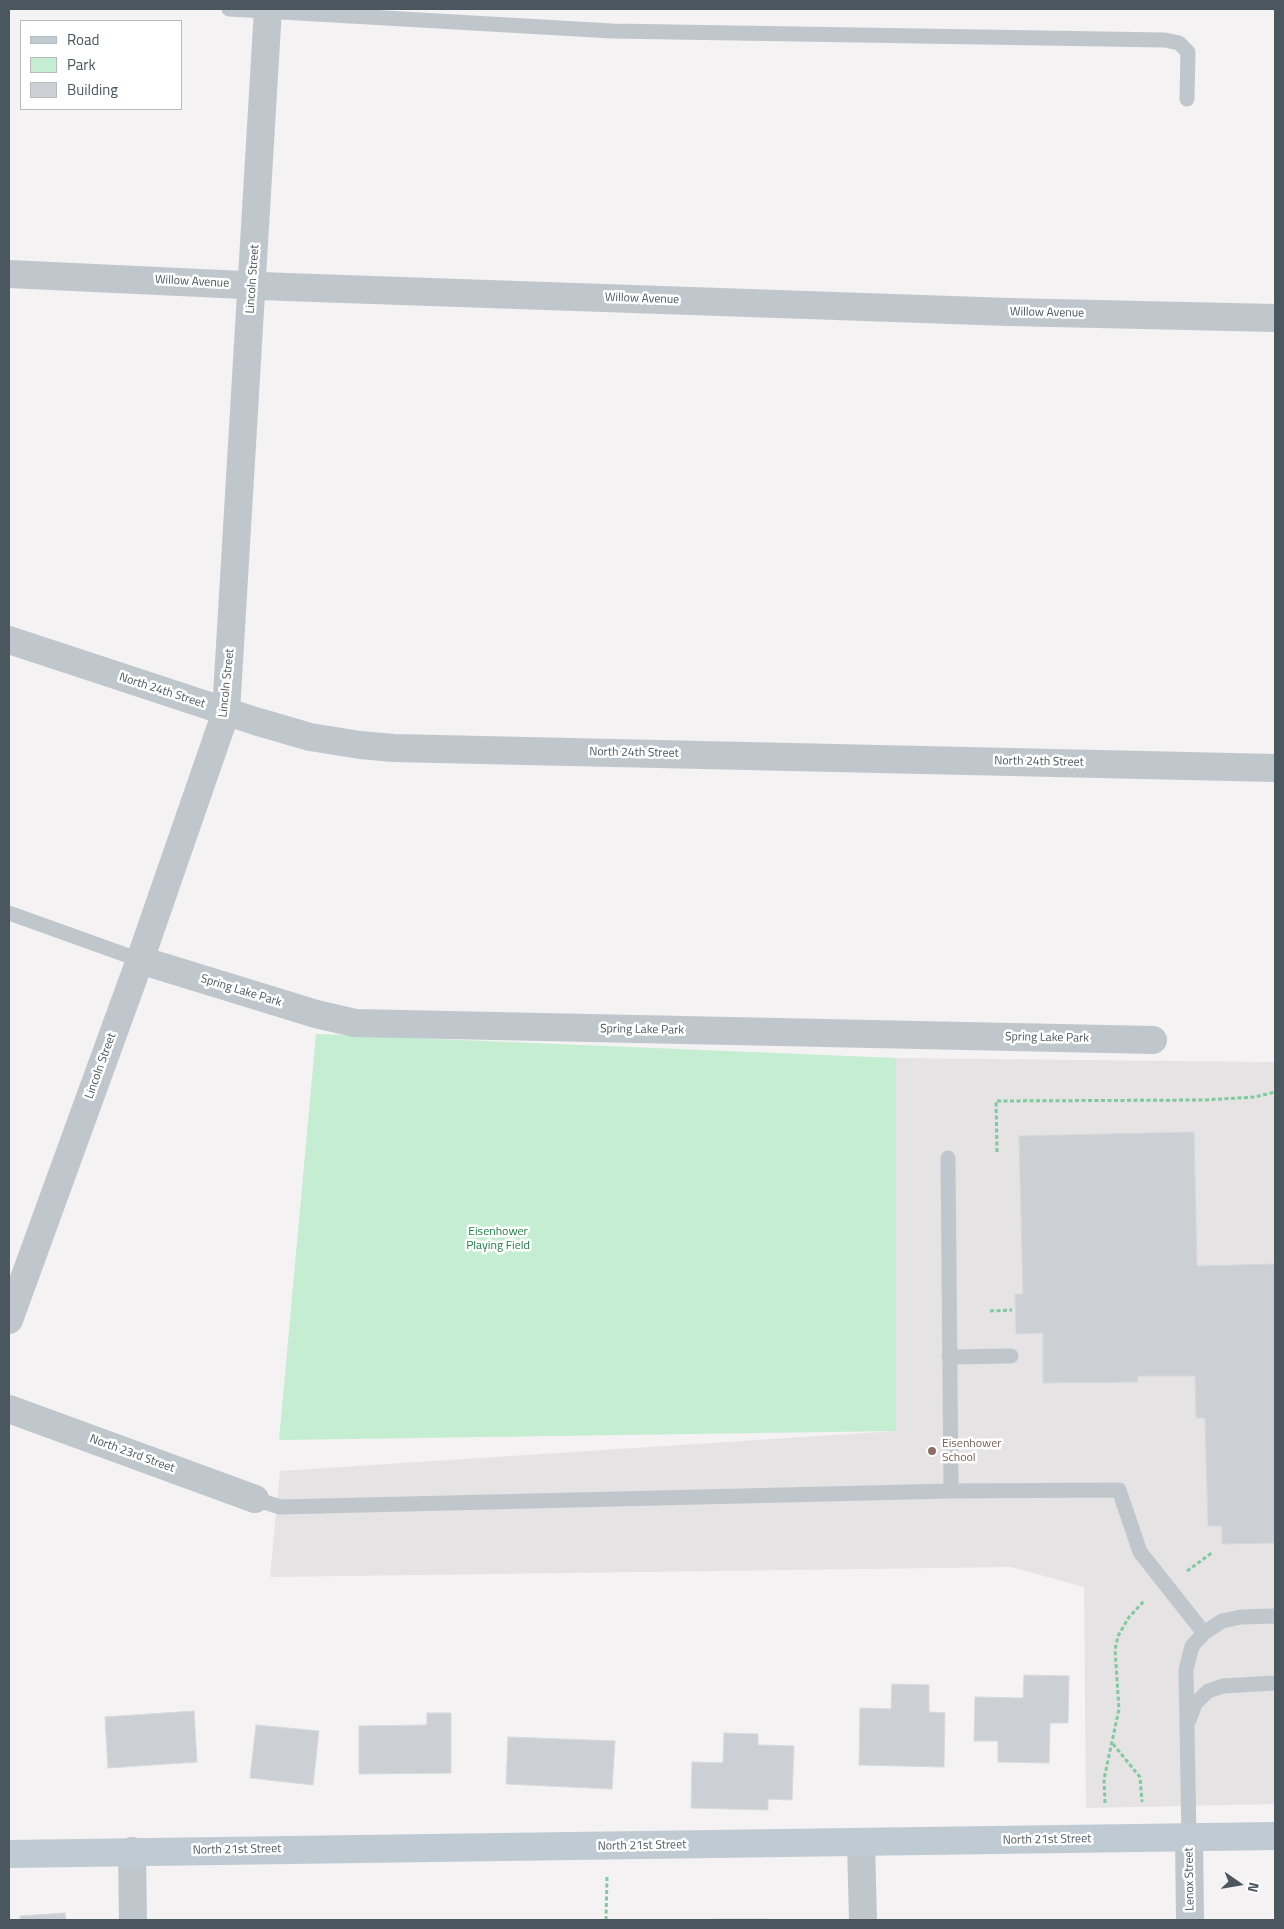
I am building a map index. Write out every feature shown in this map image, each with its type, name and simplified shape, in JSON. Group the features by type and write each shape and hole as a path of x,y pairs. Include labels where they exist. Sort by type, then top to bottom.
{"main road":[{"name":"North 21st Street","path":"9,1854 132,1851 607,1847 1275,1836"}],"street":[{"name":"Lincoln Street","path":"9,1320 140,960 226,712 268,10"},
{"name":"Willow Avenue","path":"9,274 252,285 999,312 1275,318"},
{"name":"North 24th Street","path":"9,640 226,712 310,737 394,748 1275,768"},
{"name":"Spring Lake Park","path":"140,960 316,1014 355,1023 1153,1040"},
{"name":"North 23rd Street","path":"9,1409 255,1499"},
{"name":"Lenox Street","path":"1189,1837 1190,1920"},
{"path":"861,1843 863,1920"},
{"path":"132,1851 133,1920"}],"lane":[{"path":"229,9 612,31 1165,40 1179,43 1188,52 1188,99"},
{"path":"9,913 140,960"},
{"path":"948,1158 951,1491"},
{"path":"949,1357 1010,1356"},
{"path":"255,1499 280,1507 951,1491 1119,1490 1140,1552 1204,1633"},
{"path":"1189,1837 1186,1670 1192,1646 1204,1633 1222,1622 1240,1617 1275,1616"},
{"path":"1188,1724 1195,1704 1208,1691 1223,1686 1271,1685"}],"path":[{"path":"997,1152 996,1102 1203,1100 1255,1097 1275,1092"},
{"path":"990,1311 1012,1310"},
{"path":"1105,1803 1104,1779 1119,1709 1115,1650 1118,1636 1139,1605 1213,1552"},
{"path":"1113,1743 1140,1777 1142,1802"},
{"path":"606,1920 607,1847"}],"shaded area":[{"name":"Eisenhower School","path":"896,1058 1275,1062 1275,1804 1086,1808 1084,1587 1011,1567 270,1577 280,1471 896,1431"}],"green space":[{"name":"Eisenhower Playing Field","path":"316,1034 896,1058 896,1431 279,1440"}],"building":[{"path":"1194,1132 1197,1266 1275,1264 1275,1543 1222,1544 1222,1526 1208,1526 1205,1418 1196,1418 1195,1376 1138,1376 1138,1382 1043,1383 1043,1333 1016,1334 1015,1294 1023,1294 1019,1136"},
{"path":"1024,1675 1069,1676 1068,1723 1050,1723 1049,1763 998,1762 998,1741 974,1741 975,1697 1023,1698"},
{"path":"892,1684 929,1685 929,1712 945,1713 944,1767 859,1765 860,1708 891,1709"},
{"path":"194,1711 197,1762 108,1768 105,1717"},
{"path":"427,1713 451,1713 451,1773 359,1774 359,1726 427,1725"},
{"path":"256,1725 319,1731 313,1785 250,1778"},
{"path":"724,1733 758,1734 758,1745 794,1746 792,1800 768,1799 768,1810 691,1808 692,1762 723,1763"},
{"path":"508,1737 615,1741 612,1789 506,1784"},
{"path":"65,1913 66,1920 20,1920 20,1916"},
{"path":"767,1919 767,1920 714,1920"}],"place":[{"name":"Eisenhower School","path":"932,1451"}]}
